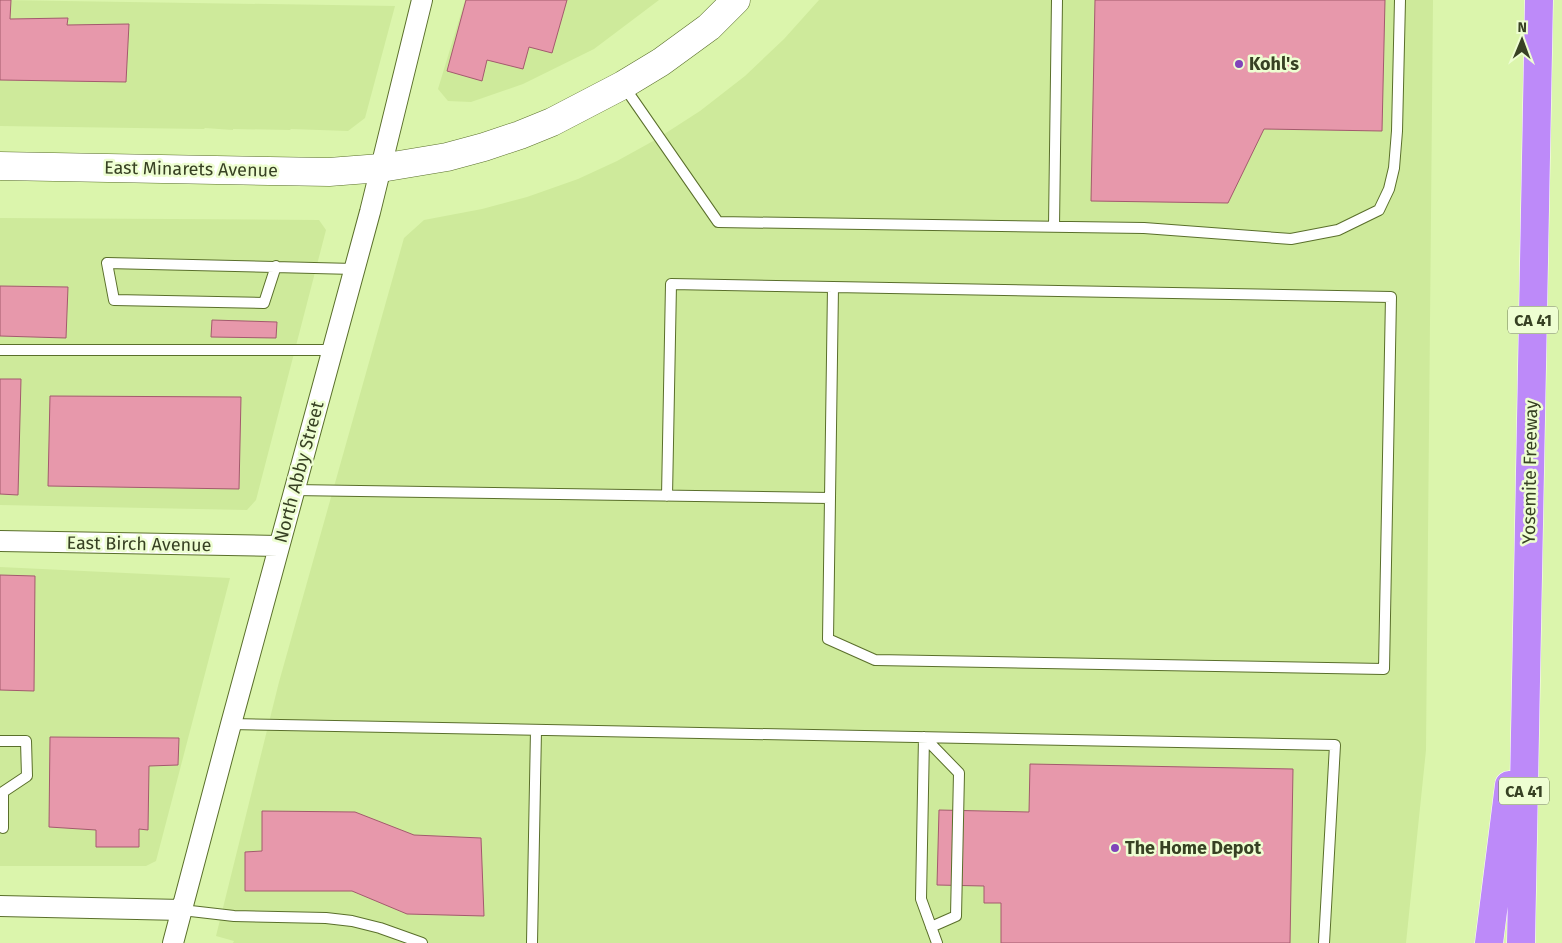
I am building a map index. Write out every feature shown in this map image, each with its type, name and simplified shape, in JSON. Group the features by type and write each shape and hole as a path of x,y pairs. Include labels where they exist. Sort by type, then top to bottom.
{"highway":[{"name":"Yosemite Freeway","path":"1521,943 1539,0"},
{"path":"1489,943 1527,639"}],"main road":[{"name":"East Minarets Avenue","path":"0,166 329,172 381,168 447,157 484,147 552,122 623,85 661,62 709,27 736,0"}],"street":[{"name":"North Abby Street","path":"174,943 278,546 381,168 422,0"},
{"name":"East Birch Avenue","path":"0,541 278,546"},
{"path":"0,906 182,910"}],"lane":[{"path":"1054,226 1058,0"},
{"path":"623,85 718,222 1144,228 1292,239 1338,230 1379,210 1389,189 1394,168 1397,131 1400,0"},
{"path":"276,266 264,303 114,300 107,264 276,266 354,269"},
{"path":"667,496 671,284 1391,297 1384,669 875,660 828,639 833,287"},
{"path":"0,350 332,350"},
{"path":"294,490 830,498"},
{"path":"231,724 1335,745 1324,943"},
{"path":"532,943 536,730"},
{"path":"924,737 921,899 937,943"},
{"path":"924,737 959,773 956,916 931,927"},
{"path":"0,741 26,741 27,776 3,792 3,828"},
{"path":"182,910 234,916 326,918 352,921 380,928 422,943"}],"shaded area":[{"path":"0,0 395,6 365,118 348,131 291,129 233,130 205,128 0,126"},
{"path":"465,0 659,0 594,49 523,84 471,102 448,101 438,89"},
{"path":"819,0 1433,0 1426,750 1406,943 233,943 234,941 216,936 279,682 404,238 424,220 482,209 527,197 578,179 617,161 655,140 700,111 745,76 784,39"},
{"path":"0,218 319,220 326,230 256,500 247,510 0,505"},
{"path":"0,567 230,578 156,861 146,866 0,866"}],"building":[{"path":"0,0 11,0 10,19 68,18 67,25 129,24 126,82 0,80"},
{"path":"466,0 567,0 552,53 529,47 523,69 487,60 482,81 447,71"},
{"name":"Kohl's","path":"1095,0 1385,0 1382,131 1264,129 1228,203 1091,201"},
{"path":"0,286 68,287 66,338 0,336"},
{"path":"212,320 277,322 276,338 211,337"},
{"path":"0,379 21,379 18,495 0,494"},
{"path":"50,396 241,397 239,489 48,486"},
{"path":"0,575 35,576 34,691 0,690"},
{"path":"50,737 179,738 178,765 149,766 148,830 139,829 139,847 96,847 96,830 49,827"},
{"name":"The Home Depot","path":"1030,764 1293,769 1290,943 1001,943 1001,903 984,903 984,886 937,885 939,810 1029,812"},
{"path":"262,811 355,812 414,835 481,838 484,916 407,914 352,891 245,891 245,852 262,851"}],"place":[{"name":"Kohl's","path":"1239,64"},
{"name":"The Home Depot","path":"1115,848"}]}
